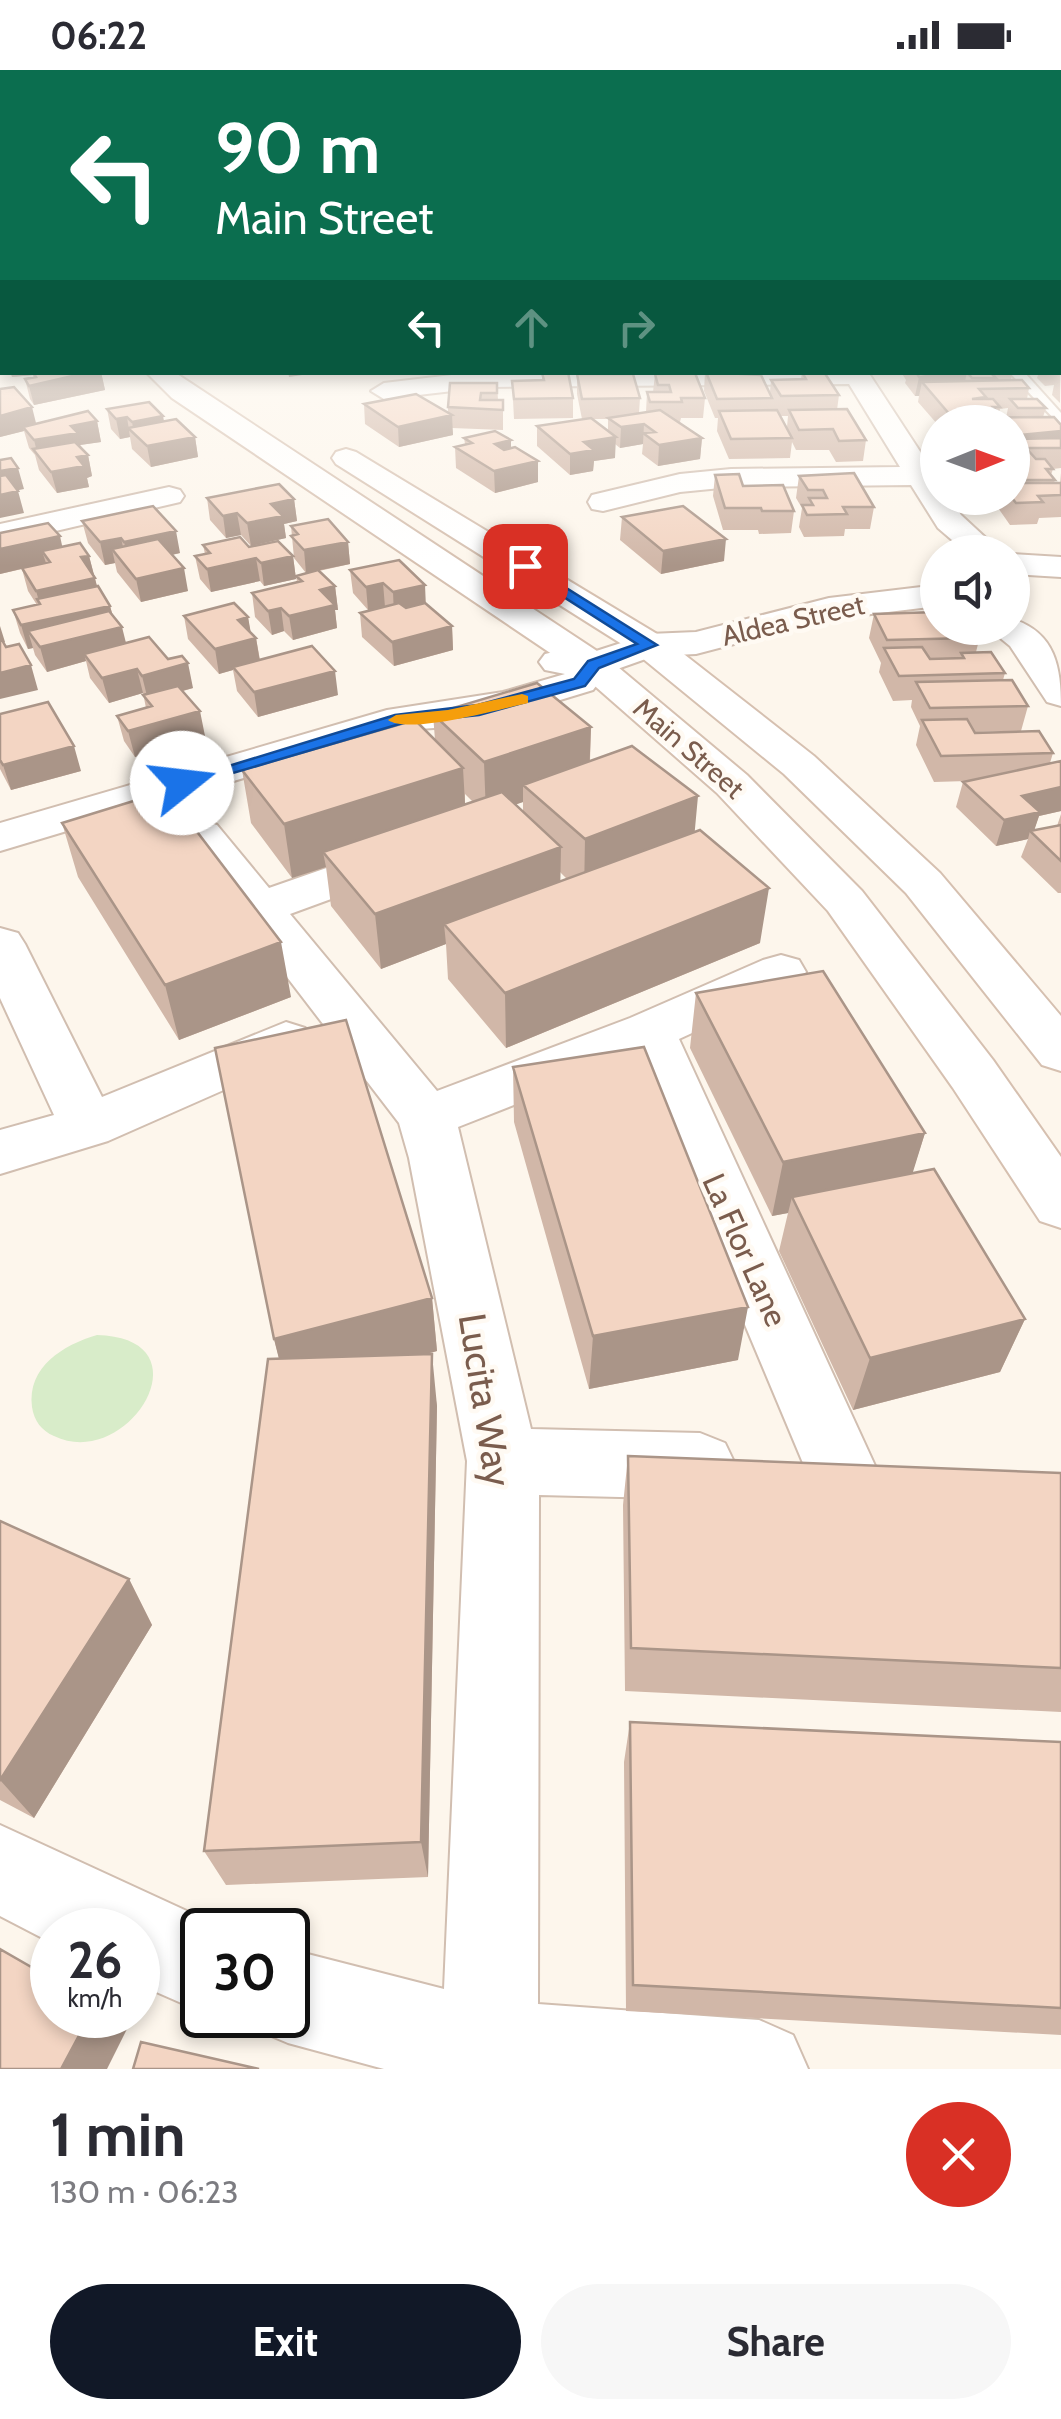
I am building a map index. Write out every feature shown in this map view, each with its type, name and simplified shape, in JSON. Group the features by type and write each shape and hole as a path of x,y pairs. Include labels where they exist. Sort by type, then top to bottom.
{"street":[{"name":"Main Street","path":"167,379 196,403 593,664 732,784 845,901 973,1074 1061,1204"},
{"name":"Main Street","path":"225,379 649,645 799,765 923,883 1061,1052"},
{"path":"384,391 485,379"},
{"path":"859,379 920,476"},
{"path":"603,502 680,483 730,478 920,476"},
{"path":"0,534 169,496"},
{"path":"1030,577 1061,567"},
{"name":"Aldea Street","path":"0,837 401,718 448,715 510,703 579,682 593,664 649,645 696,644 830,609 920,570"},
{"path":"1030,581 1061,578"},
{"path":"1024,645 1061,694"},
{"name":"Lucita Way","path":"201,835 426,1117 503,1461 490,2049"},
{"path":"259,908 444,842"},
{"path":"0,944 88,1126"},
{"path":"426,1117 650,1031 781,972"},
{"path":"0,1152 88,1126 346,1015"},
{"name":"La Flor Lane","path":"503,1461 819,1469 650,1031"},
{"path":"0,1868 80,1908"},
{"path":"310,2002 490,2049 759,2069"}],"lane":[{"path":"1023,379 1061,422"}],"green space":[{"path":"97,1335 131,1342 149,1357 153,1378 146,1400 130,1421 108,1436 82,1442 54,1436 35,1417 35,1380 60,1352"}],"building":[{"path":"25,379 58,379 29,386"},
{"path":"569,379 573,398 514,399 512,381"},
{"path":"578,379 635,379 640,398 582,399"},
{"path":"656,379 698,379 705,398 650,402 647,392 671,392 669,385 658,385"},
{"path":"709,379 763,379 772,398 717,399"},
{"path":"829,379 839,395 781,396 771,380"},
{"path":"1022,380 1029,388 979,389 986,397 972,399 993,399 998,405 942,405 922,382"},
{"path":"450,383 497,383 497,393 481,393 480,400 503,400 503,410 448,407"},
{"path":"14,387 32,407 0,416 0,389"},
{"path":"416,394 452,415 398,427 364,404"},
{"path":"1010,399 1037,399 1046,408 1030,408 1015,405"},
{"path":"149,402 163,416 132,422 127,417 116,419 107,409"},
{"path":"847,409 866,440 839,441 833,429 799,430 789,410"},
{"path":"660,410 702,438 659,445 643,433 655,432 644,424 621,427 608,418"},
{"path":"777,410 792,438 731,439 719,411"},
{"path":"88,411 97,421 71,426 78,433 34,440 23,427"},
{"path":"1030,417 1054,417 1061,431 1030,434"},
{"path":"591,418 616,437 584,442 594,450 570,454 537,426"},
{"path":"176,419 195,437 147,446 128,428"},
{"path":"495,431 511,440 495,444 504,450 515,447 538,461 494,471 455,447 472,443 464,438"},
{"path":"1061,438 1061,448 1030,448 1030,439"},
{"path":"75,442 88,455 77,457 84,466 51,472 33,449"},
{"path":"1030,452 1036,459 1045,459 1053,469 1046,469 1055,480 1030,480"},
{"path":"11,458 18,468 0,471 0,460"},
{"path":"854,473 874,507 843,507 847,514 807,515 802,505 813,505 809,498 827,498 823,490 808,490 799,476"},
{"path":"739,474 743,486 783,485 794,511 725,508 715,475"},
{"path":"6,475 18,491 0,495 0,476"},
{"path":"1030,483 1061,483 1061,495 1038,496 1043,502 1030,502"},
{"path":"279,484 294,499 271,504 283,516 247,523 237,513 223,516 207,498"},
{"path":"153,506 176,531 124,542 121,538 100,542 82,521"},
{"path":"683,506 726,539 663,551 622,517"},
{"path":"328,519 348,542 304,550 291,536 298,534 291,526"},
{"path":"48,523 60,536 0,549 0,533"},
{"path":"240,537 249,547 278,541 293,556 261,563 256,558 207,569 195,556 210,553 203,545"},
{"path":"158,539 184,568 136,579 112,549"},
{"path":"80,543 89,556 81,557 95,578 36,591 22,568 50,562 42,551"},
{"path":"399,560 425,585 393,592 383,583 366,587 350,570"},
{"path":"318,570 335,586 320,590 335,605 289,616 281,608 268,611 252,593 302,581 296,576"},
{"path":"98,586 110,606 21,625 13,610 40,604 37,599"},
{"path":"234,603 248,617 238,620 256,638 215,649 184,616"},
{"path":"399,603 406,608 425,603 452,626 392,642 360,613"},
{"path":"109,611 122,627 40,647 28,631"},
{"path":"920,613 920,639 887,640 874,614"},
{"path":"149,637 168,659 182,656 188,663 142,676 137,669 102,678 84,654"},
{"path":"2,640 6,647 19,644 31,665 0,673"},
{"path":"312,646 335,671 254,692 233,667"},
{"path":"922,647 930,659 991,652 1005,673 899,676 884,648"},
{"path":"1012,680 1028,706 930,708 916,682"},
{"path":"537,683 591,727 484,762 433,714"},
{"path":"178,686 200,711 128,731 117,716 152,706 143,695"},
{"path":"48,702 74,746 3,765 0,714"},
{"path":"967,719 975,733 1039,731 1053,753 941,756 922,720"},
{"path":"415,720 463,768 284,824 242,770"},
{"path":"632,746 698,796 585,839 523,785"},
{"path":"1061,761 1061,787 1022,796 1040,812 1004,820 963,782"},
{"path":"166,791 281,942 165,985 62,823"},
{"path":"502,792 561,847 375,914 323,852"},
{"path":"1061,825 1061,861 1030,831"},
{"path":"700,830 769,888 505,993 444,924"},
{"path":"823,971 925,1133 783,1162 696,993"},
{"path":"346,1020 432,1298 274,1339 215,1048"},
{"path":"644,1047 748,1307 593,1336 513,1067"},
{"path":"934,1169 1025,1319 870,1358 792,1197"},
{"path":"432,1354 421,1842 204,1851 268,1359"},
{"path":"628,1456 1061,1473 1061,1668 631,1648"},
{"path":"0,1521 129,1579 0,1780"},
{"path":"630,1722 1061,1742 1061,2008 633,1985"},
{"path":"0,1949 30,1966 30,2038 78,2038 61,2069 0,2069"},
{"path":"141,2042 259,2069 133,2069"}],"slow traffic":[{"path":"396,720 479,710 522,699"}],"route":[{"path":"182,783 401,718 448,715 510,703 579,682 593,664 649,645 525,566"}]}
